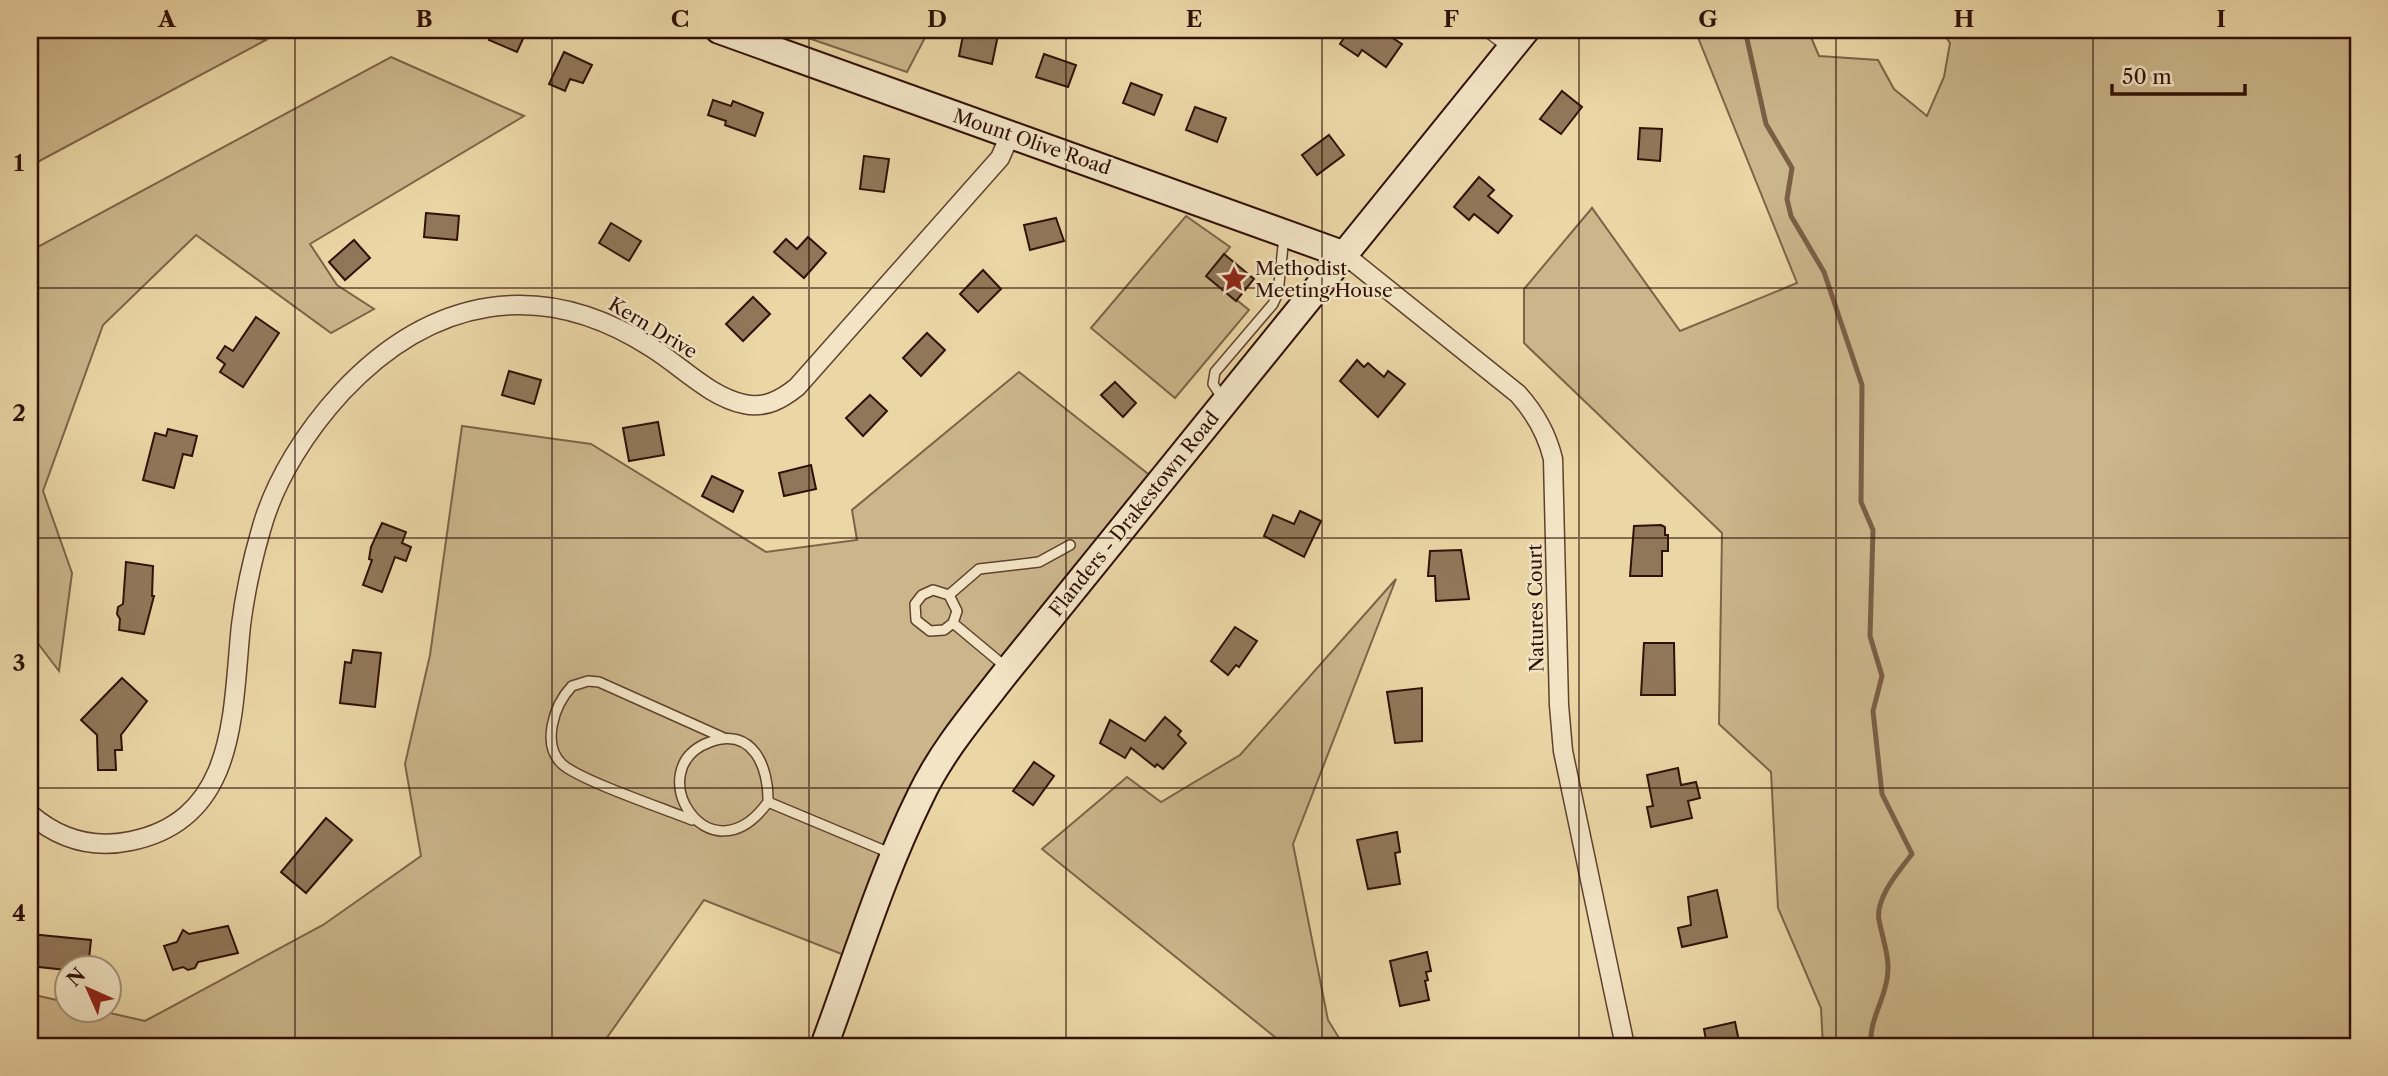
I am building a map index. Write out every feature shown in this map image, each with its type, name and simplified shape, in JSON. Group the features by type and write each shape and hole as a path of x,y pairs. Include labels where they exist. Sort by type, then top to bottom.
{"street":[{"path":"1492,30 1519,38"},
{"name":"Mount Olive Road","path":"724,31 1345,255"},
{"name":"Flanders - Drakestown Road","path":"824,1046 895,855 920,795 944,754 1224,401 1519,38"},
{"name":"Kern Drive","path":"30,814 66,838 104,844 121,843 168,827 185,816 205,795 214,783 228,742 245,597 268,507 303,441 327,410 361,374 402,341 434,323 460,314 521,304 558,307 577,311 613,325 730,400 749,405 774,402 797,387 920,250 1000,158 1010,135"},
{"name":"Natures Court","path":"1345,255 1518,394 1532,410 1550,445 1553,459 1558,679 1563,751 1625,1046"}],"lane":[{"path":"1224,401 1213,384 1215,372 1273,304 1278,293 1282,241 1287,232"},
{"path":"949,596 979,569 1029,564 1070,545"},
{"path":"937,590 949,596 957,611 953,623 944,630 930,631 914,616 915,604 922,595 937,590"},
{"path":"953,623 1008,670"},
{"path":"588,681 599,682 751,748 761,758 767,778 768,802 760,812 739,828 715,829 693,820 564,766 551,743 556,714 572,685 588,681"},
{"path":"693,820 681,791 683,766 700,747 724,738"},
{"path":"768,802 895,855"}],"shaded area":[{"path":"30,30 217,30 225,34 266,40 30,166"},
{"path":"785,30 929,30 907,72"},
{"path":"1695,30 1808,30 1819,56 1878,60 1894,89 1927,116 1944,77 1950,43 1941,30 2358,30 2358,1046 1823,1046 1821,1008 1778,908 1771,772 1719,724 1722,533 1524,343 1524,289 1592,208 1680,331 1797,283"},
{"path":"391,57 524,116 310,244 337,285 374,309 331,333 196,235 103,325 43,491 72,573 59,671 30,633 30,251"},
{"path":"1186,216 1230,247 1207,276 1249,310 1175,398 1091,328"},
{"path":"1019,372 1152,477 998,664 844,955 704,900 601,1046 30,1046 30,994 52,999 52,1024 122,1024 122,1016 145,1021 323,925 421,856 405,764 430,655 462,426 591,444 766,552 857,540 852,510"},
{"path":"1396,579 1293,844 1328,1020 1344,1046 1286,1046 1042,849 1127,777 1161,802 1240,755"}],"building":[{"path":"494,30 527,30 517,52 489,40"},
{"path":"964,30 998,35 992,64 959,56"},
{"path":"1349,30 1380,30 1402,44 1386,67 1362,50 1358,56 1340,44"},
{"path":"564,52 592,65 583,83 570,79 565,91 549,84"},
{"path":"1044,54 1076,65 1068,87 1036,77"},
{"path":"1131,83 1162,95 1154,115 1123,103"},
{"path":"1562,91 1582,107 1561,134 1540,119"},
{"path":"713,100 731,106 733,101 763,113 755,136 725,125 726,121 708,115"},
{"path":"1195,107 1226,118 1217,142 1186,130"},
{"path":"1640,128 1662,129 1660,161 1638,159"},
{"path":"1329,135 1344,155 1317,175 1302,155"},
{"path":"864,156 889,159 884,192 860,189"},
{"path":"1479,177 1494,190 1488,196 1512,216 1498,233 1474,214 1469,220 1454,207"},
{"path":"426,213 459,216 457,240 424,237"},
{"path":"1056,218 1064,241 1030,250 1024,225"},
{"path":"611,223 641,241 629,261 599,243"},
{"path":"808,237 826,253 804,278 774,252 786,239 797,249"},
{"path":"354,240 370,258 345,280 329,262"},
{"path":"1224,254 1254,279 1236,301 1206,276"},
{"path":"983,270 1001,289 978,312 960,294"},
{"path":"753,297 770,314 743,341 726,324"},
{"path":"256,317 279,333 243,387 220,372 225,364 217,358 225,346 233,351"},
{"path":"927,333 945,350 921,376 903,358"},
{"path":"1357,360 1364,367 1368,363 1384,377 1388,371 1405,384 1378,417 1340,381"},
{"path":"509,371 541,380 534,404 502,395"},
{"path":"1115,382 1136,403 1123,417 1101,395"},
{"path":"870,395 887,411 863,436 846,418"},
{"path":"658,422 664,455 629,461 623,428"},
{"path":"168,429 197,436 192,456 183,454 174,488 143,480 155,433 166,436"},
{"path":"811,465 816,489 784,496 779,473"},
{"path":"712,476 743,491 733,512 702,496"},
{"path":"1300,511 1321,521 1304,557 1264,536 1273,515 1294,524"},
{"path":"382,523 406,532 402,543 411,547 406,561 395,557 382,592 363,585 372,560 369,559 371,547"},
{"path":"1634,526 1665,527 1665,535 1668,535 1668,551 1662,551 1662,576 1630,576"},
{"path":"1461,550 1469,599 1436,601 1435,576 1428,576 1430,551"},
{"path":"126,562 153,566 154,596 144,634 119,630 120,619 117,614 118,607 123,604"},
{"path":"1235,627 1257,641 1239,667 1236,665 1228,675 1211,661"},
{"path":"1644,643 1674,643 1675,695 1641,695"},
{"path":"353,650 381,653 375,707 340,703 345,662 351,663"},
{"path":"122,678 147,701 121,735 122,750 115,750 116,770 98,770 97,735 81,720"},
{"path":"1422,688 1422,741 1395,743 1387,692"},
{"path":"1165,717 1181,731 1178,735 1186,743 1163,769 1157,764 1155,767 1131,748 1125,758 1100,743 1110,720 1145,741"},
{"path":"1034,762 1054,776 1033,805 1013,791"},
{"path":"1678,768 1681,785 1696,782 1700,798 1688,801 1692,818 1651,827 1647,807 1653,806 1647,775"},
{"path":"326,818 352,840 306,893 281,872"},
{"path":"1397,832 1400,852 1395,853 1400,884 1368,889 1357,840"},
{"path":"1717,890 1727,937 1682,947 1678,928 1691,925 1688,897"},
{"path":"228,926 238,953 198,962 195,968 188,970 183,967 173,970 164,946 177,942 183,930 189,934"},
{"path":"30,934 91,940 90,954 52,954 52,968 30,966"},
{"path":"1427,952 1431,971 1426,972 1428,980 1425,981 1429,1000 1400,1006 1390,961"},
{"path":"1735,1022 1740,1046 1707,1046 1704,1029"}],"waterway":[{"path":"1745,30 1766,124 1792,168 1787,199 1791,216 1824,272 1862,385 1861,502 1873,530 1870,636 1882,676 1873,711 1882,794 1912,854 1889,885 1879,912 1888,976 1874,1022 1871,1046"}],"place":[{"name":"Methodist Meeting House","path":"1234,279"}]}
